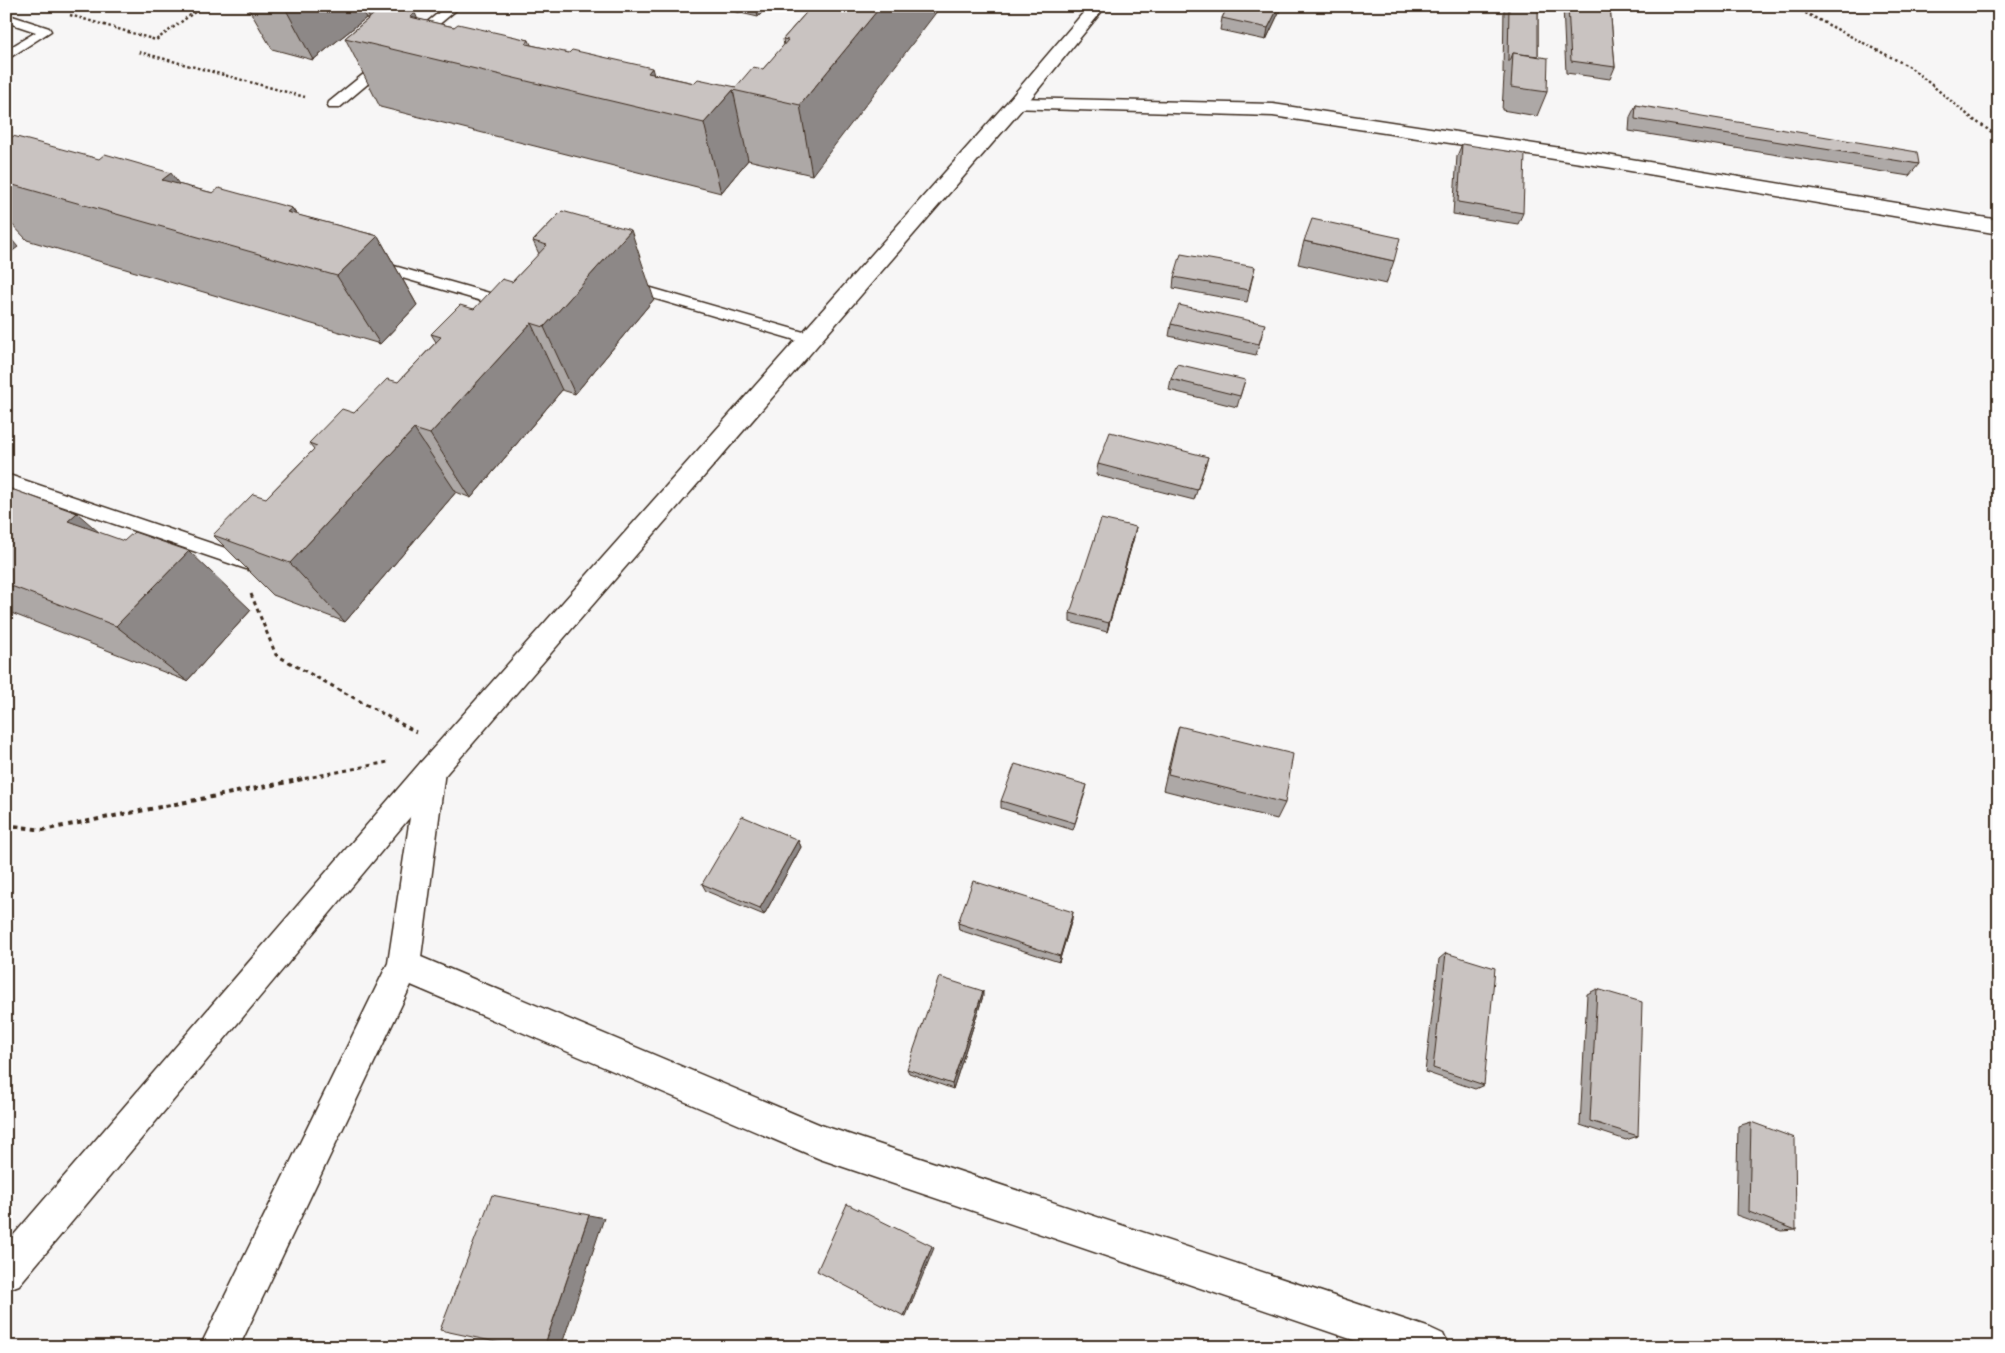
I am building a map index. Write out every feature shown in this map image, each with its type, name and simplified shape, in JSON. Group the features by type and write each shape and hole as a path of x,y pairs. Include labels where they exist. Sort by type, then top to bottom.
{"street":[{"path":"6,1272 440,761 1016,104 1098,6"},
{"path":"1016,104 1273,110 1607,161 1999,227"},
{"path":"219,1347 404,966 440,761"},
{"path":"404,966 820,1142 1430,1347"}],"lane":[{"path":"408,44 455,6"},
{"path":"6,18 45,31 6,56"},
{"path":"334,105 393,57"},
{"path":"357,260 509,304"},
{"path":"614,282 809,339"},
{"path":"495,318 522,290"},
{"path":"6,480 252,564 266,550"}],"path":[{"path":"64,14 156,40 203,6"},
{"path":"1792,6 1910,67 1974,120 1999,137"},
{"path":"139,52 334,105"},
{"path":"236,559 276,655 440,761"},
{"path":"6,825 43,830 440,761"}],"building":[{"path":"384,6 415,13 410,17 454,27 458,24 529,40 526,44 569,53 572,50 652,68 648,73 694,83 698,79 736,87 753,67 763,69 788,40 783,39 812,6 881,6 800,105 733,90 704,123 345,38"},
{"path":"1228,6 1279,6 1268,28 1222,18"},
{"path":"1509,6 1538,6 1538,56 1513,53 1510,61 1508,61"},
{"path":"1568,6 1610,6 1615,67 1571,61"},
{"path":"1513,53 1548,58 1547,92 1511,87"},
{"path":"1636,105 1917,152 1919,164 1635,119"},
{"path":"13,136 99,159 105,154 171,173 162,180 213,193 219,188 292,208 287,212 378,236 337,276 6,183 6,141"},
{"path":"1462,144 1525,154 1523,213 1458,202"},
{"path":"562,211 631,230 544,327 531,323 430,434 414,429 290,563 213,535 253,494 266,498 317,446 309,443 342,409 354,413 387,379 398,382 441,337 431,334 460,305 474,309 502,279 512,282 547,245 533,241"},
{"path":"1312,219 1400,238 1394,261 1304,241"},
{"path":"1181,254 1255,267 1249,290 1174,277"},
{"path":"1179,305 1265,324 1259,344 1171,324"},
{"path":"1177,364 1245,380 1240,396 1171,379"},
{"path":"1110,432 1208,457 1197,490 1098,464"},
{"path":"6,487 77,513 68,521 124,541 134,532 189,551 116,626 6,584"},
{"path":"1101,519 1136,527 1109,623 1070,613"},
{"path":"1179,726 1293,754 1285,803 1168,774"},
{"path":"1015,764 1087,785 1075,823 1001,801"},
{"path":"742,816 798,840 760,908 702,884"},
{"path":"973,881 1073,912 1060,956 958,923"},
{"path":"1446,953 1495,968 1484,1085 1433,1068"},
{"path":"939,977 983,991 952,1084 907,1069"},
{"path":"1597,989 1642,1002 1638,1136 1590,1121"},
{"path":"1751,1122 1795,1138 1796,1230 1749,1212"},
{"path":"492,1195 589,1215 544,1347 519,1347 440,1330"},
{"path":"847,1204 932,1246 904,1316 817,1271"}]}
